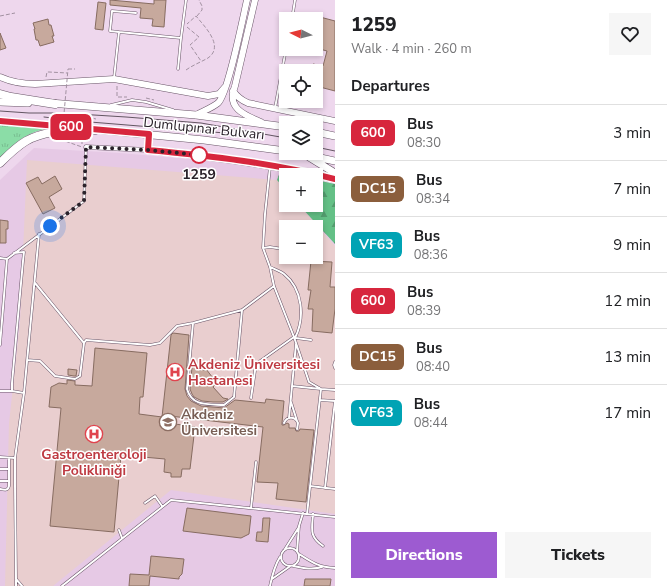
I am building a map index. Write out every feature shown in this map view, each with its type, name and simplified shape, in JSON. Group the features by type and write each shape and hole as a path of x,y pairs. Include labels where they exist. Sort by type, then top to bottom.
{"highway":[{"path":"0,94 55,104"},
{"path":"0,163 16,148 35,136 60,131 96,130"}],"main road":[{"path":"196,115 217,104 221,100 231,69 247,0"},
{"path":"255,0 232,99 238,110 262,123"},
{"path":"0,77 12,82 25,84 115,80 208,96 219,94 226,87"},
{"path":"233,92 242,101 248,103 335,121"},
{"path":"208,96 215,105"},
{"name":"Dumlupınar Bulvarı","path":"0,102 55,104 187,114 279,126"},
{"name":"Dumlupınar Bulvarı","path":"0,121 149,134 279,150"},
{"path":"149,134 148,150 271,165 335,179"},
{"path":"323,134 335,135"},
{"path":"323,159 335,161"},
{"path":"311,160 335,173"}],"street":[{"path":"86,147 148,150"}],"lane":[{"path":"178,70 186,0"},
{"path":"293,12 295,0"},
{"path":"136,13 112,11 110,31 181,38"},
{"path":"115,80 119,32"},
{"path":"275,109 285,56"},
{"path":"0,345 7,259 84,201 86,147"},
{"path":"271,165 265,214 263,248 270,267 274,286 295,338 309,382 321,389"},
{"path":"16,586 14,485 15,458 24,392 39,234"},
{"path":"263,248 279,248"},
{"path":"12,391 12,375 24,252 14,253"},
{"path":"0,258 7,259"},
{"path":"251,398 256,364 295,338 299,331 302,312 299,293 294,284 284,274 270,267"},
{"path":"27,360 40,361 55,376 75,379 80,376 84,343 34,282"},
{"path":"84,343 86,340 150,345 160,343 177,326 242,310 274,286"},
{"path":"193,323 187,389 188,392 195,402 200,404 224,405 234,397 242,310"},
{"path":"295,338 311,340"},
{"path":"284,423 289,418 296,343"},
{"path":"335,362 335,368"},
{"path":"292,386 335,390"},
{"path":"307,514 321,389"},
{"path":"0,391 24,392"},
{"path":"320,400 335,401 325,488"},
{"path":"290,401 297,421 297,429"},
{"path":"289,418 294,418 297,421"},
{"path":"0,457 15,458"},
{"path":"0,489 6,490 8,488 8,458"},
{"path":"251,508 256,462"},
{"path":"0,469 9,469"},
{"path":"0,481 9,481"},
{"path":"310,486 335,489"},
{"path":"145,503 155,496 162,506"},
{"path":"62,586 171,500 335,517"},
{"path":"270,586 278,561 299,526 303,513"},
{"path":"313,514 313,537 323,546"},
{"path":"297,551 299,526"},
{"path":"119,530 122,538"},
{"path":"285,550 292,548 312,562 323,567"},
{"path":"293,566 296,565 299,560 299,554"},
{"path":"281,556 284,564 289,566 305,569 323,567 335,568"},
{"path":"271,579 289,566"},
{"path":"16,579 22,586"}],"path":[{"path":"199,0 202,10 185,26 199,37 190,45 201,61"},
{"path":"0,16 15,13"},
{"path":"186,70 209,57 214,52 215,45 212,36 196,16"},
{"path":"75,70 68,69 67,73 62,140 82,148 82,135 80,135"},
{"path":"46,83 47,72 67,73"},
{"path":"115,80 117,96 129,97"},
{"path":"141,97 154,100"},
{"path":"64,115 96,119"}],"shaded area":[{"name":"Akdeniz Üniversitesi Hastanesi","path":"34,148 120,153 258,165 279,171 279,212 323,212 323,181 335,184 335,586 0,586 0,180"},
{"name":"Akdeniz Üniversitesi Hastanesi","path":"27,160 277,180 279,182 279,212 305,212 312,220 279,220 279,264 323,264 323,232 335,246 335,514 171,490 53,586 5,586 9,423 20,322"}],"green space":[{"path":"0,125 45,129 25,136 0,158"},
{"path":"323,181 335,184 335,244 323,231 323,220 313,220 305,212 323,212"}],"building":[{"path":"110,0 154,4 154,0 166,0 164,27 152,26 153,19 140,18 141,8 110,5"},
{"path":"98,2 106,3 103,30 95,29"},
{"path":"323,18 335,21 335,91 323,88 323,66 327,51 323,50"},
{"path":"48,19 54,36 52,36 54,42 40,46 38,40 36,40 33,23"},
{"path":"0,33 6,48 0,50"},
{"path":"55,176 62,189 49,197 55,208 43,214 26,183 38,177 42,184"},
{"path":"0,220 8,221 8,229 6,229 6,243 0,243"},
{"path":"323,262 332,262 330,287 335,287 335,309 332,333 312,331 313,309 308,309 311,290 308,290 311,264 323,264"},
{"path":"173,333 189,335 185,389 187,396 191,401 201,406 224,408 235,400 265,403 266,399 284,401 282,425 287,423 289,424 289,428 295,428 296,431 299,431 300,429 314,430 306,502 276,499 278,483 257,482 263,427 170,416 169,423 195,427 190,469 182,469 181,477 171,477 171,473 164,472 165,459 121,455 114,532 50,526 61,408 49,407 51,387 59,383 67,384 67,380 75,381 75,385 92,386 95,348 147,353 143,397 140,397 139,414 162,417 171,335"},
{"path":"192,367 198,367 200,371 202,369 204,371 206,369 216,382 214,383 215,385 213,387 223,398 228,399 223,402 213,402 202,401 194,397 190,389"},
{"path":"68,369 77,370 76,376 68,375"},
{"path":"187,508 251,516 249,534 241,538 183,531"},
{"path":"263,518 270,518 268,542 256,541 257,532 262,532"},
{"path":"151,556 184,559 182,574 179,579 150,576 149,586 129,586 130,574 149,575"},
{"path":"305,579 331,579 330,586 304,586"}],"tram line":[{"path":"0,111 62,113 201,123 279,137"},
{"path":"44,117 225,133"},
{"path":"323,148 335,151"}],"bus line":[{"name":"600","path":"0,121 149,134 148,150 271,165 335,179"}],"place":[{"name":"1259","path":"199,155"},
{"name":"Akdeniz Üniversitesi Hastanesi","path":"175,372"},
{"name":"Akdeniz Üniversitesi","path":"168,422"},
{"name":"Gastroenteroloji Polikliniği","path":"94,434"}],"route":[{"path":"50,226 84,201 86,147 148,150 199,155"}]}
